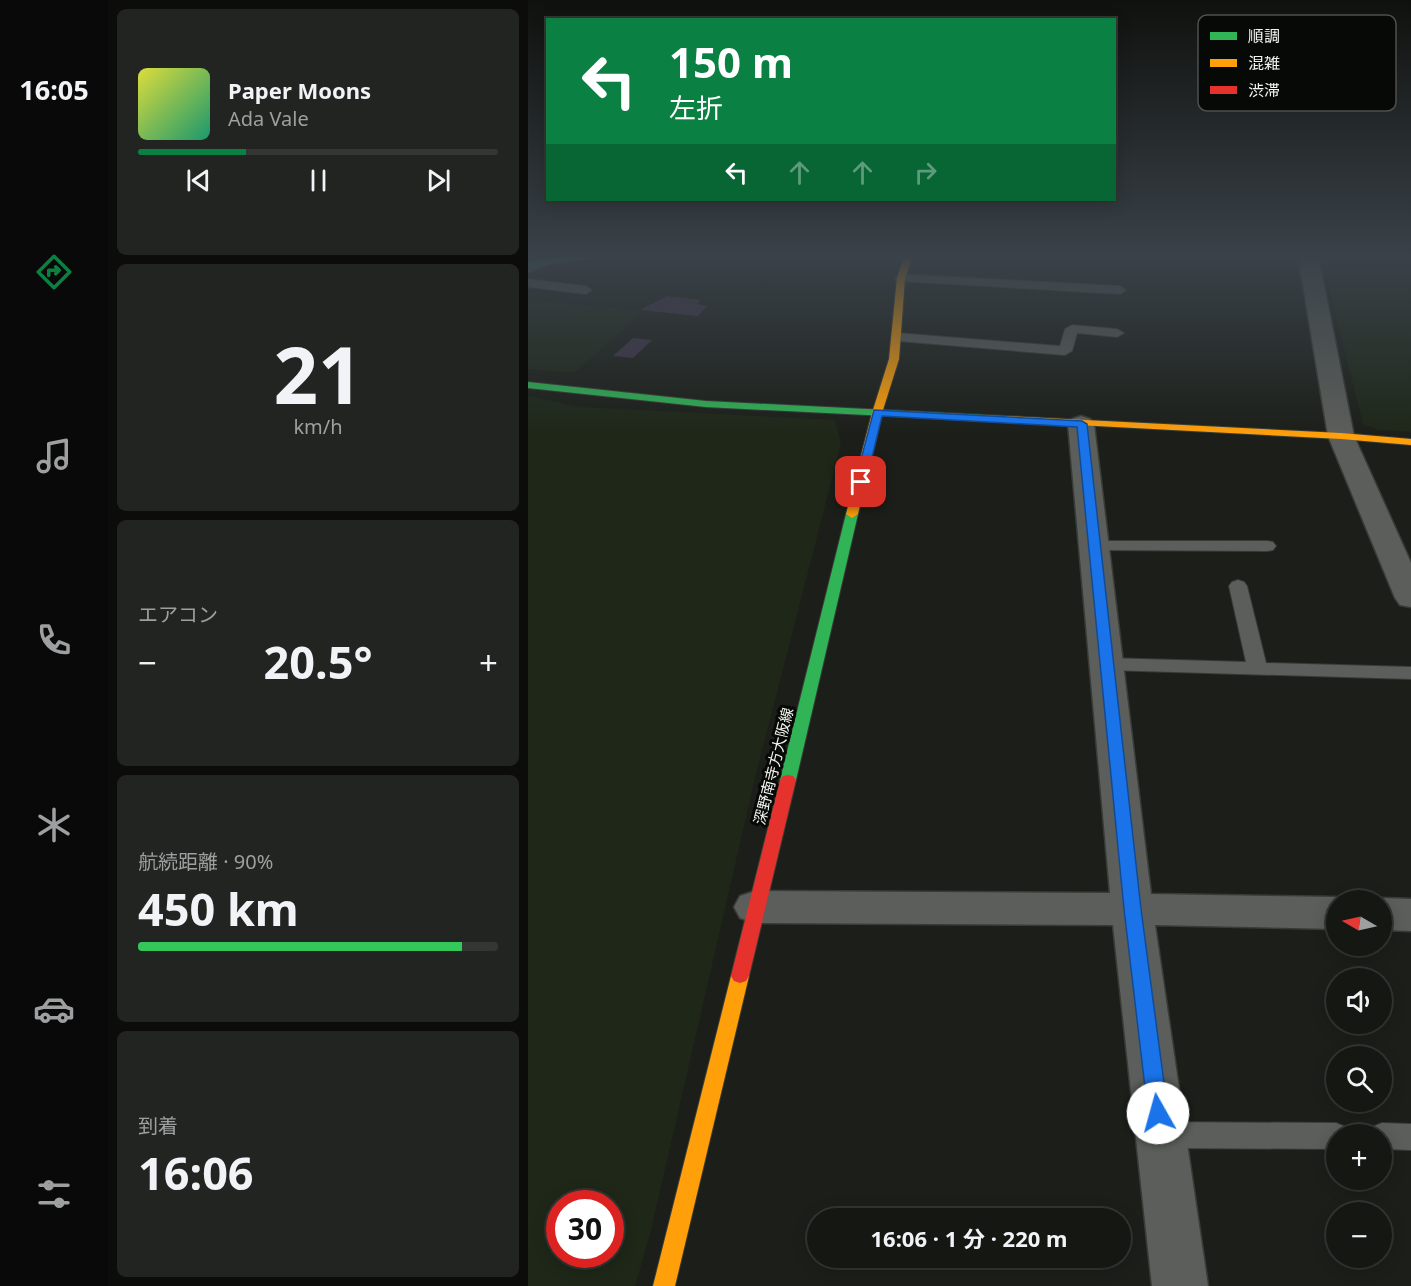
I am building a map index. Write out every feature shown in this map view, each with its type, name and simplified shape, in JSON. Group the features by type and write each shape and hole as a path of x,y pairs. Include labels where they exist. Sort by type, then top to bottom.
{"main road":[{"name":"深野南寺方大阪線","path":"664,1286 877,413 894,359 899,315"},
{"path":"528,384 603,396 705,404 1341,436 1411,442"}],"street":[{"path":"1319,315 1341,436 1408,584"},
{"path":"1082,424 1132,909 1180,1286"},
{"path":"755,907 1132,909 1326,913"},
{"path":"1392,914 1411,915"}],"lane":[{"path":"898,337 1065,351 1072,329 1117,333"},
{"path":"1094,546 1267,546"},
{"path":"1238,586 1258,669"},
{"path":"1107,664 1411,673"},
{"path":"1161,1135 1326,1136"},
{"path":"1392,1136 1411,1137"}],"shaded area":[{"path":"528,315 639,315 574,373 528,369"},
{"path":"1336,315 1411,315 1411,432 1378,430 1363,424"},
{"path":"633,338 652,340 633,358 613,356"},
{"path":"528,396 581,407 835,420 841,444 755,778 650,1234 635,1286 528,1286"}],"traffic: fast":[{"path":"528,385 706,404 1006,419"},
{"path":"788,780 852,514"}],"traffic: slow":[{"path":"852,514 877,413 894,359 898,315"},
{"path":"1006,419 1341,436 1411,442"},
{"path":"664,1286 740,976"}],"traffic: jam":[{"path":"740,976 788,780"}],"route":[{"path":"861,482 877,413 1082,424 1132,909 1158,1113"}]}
